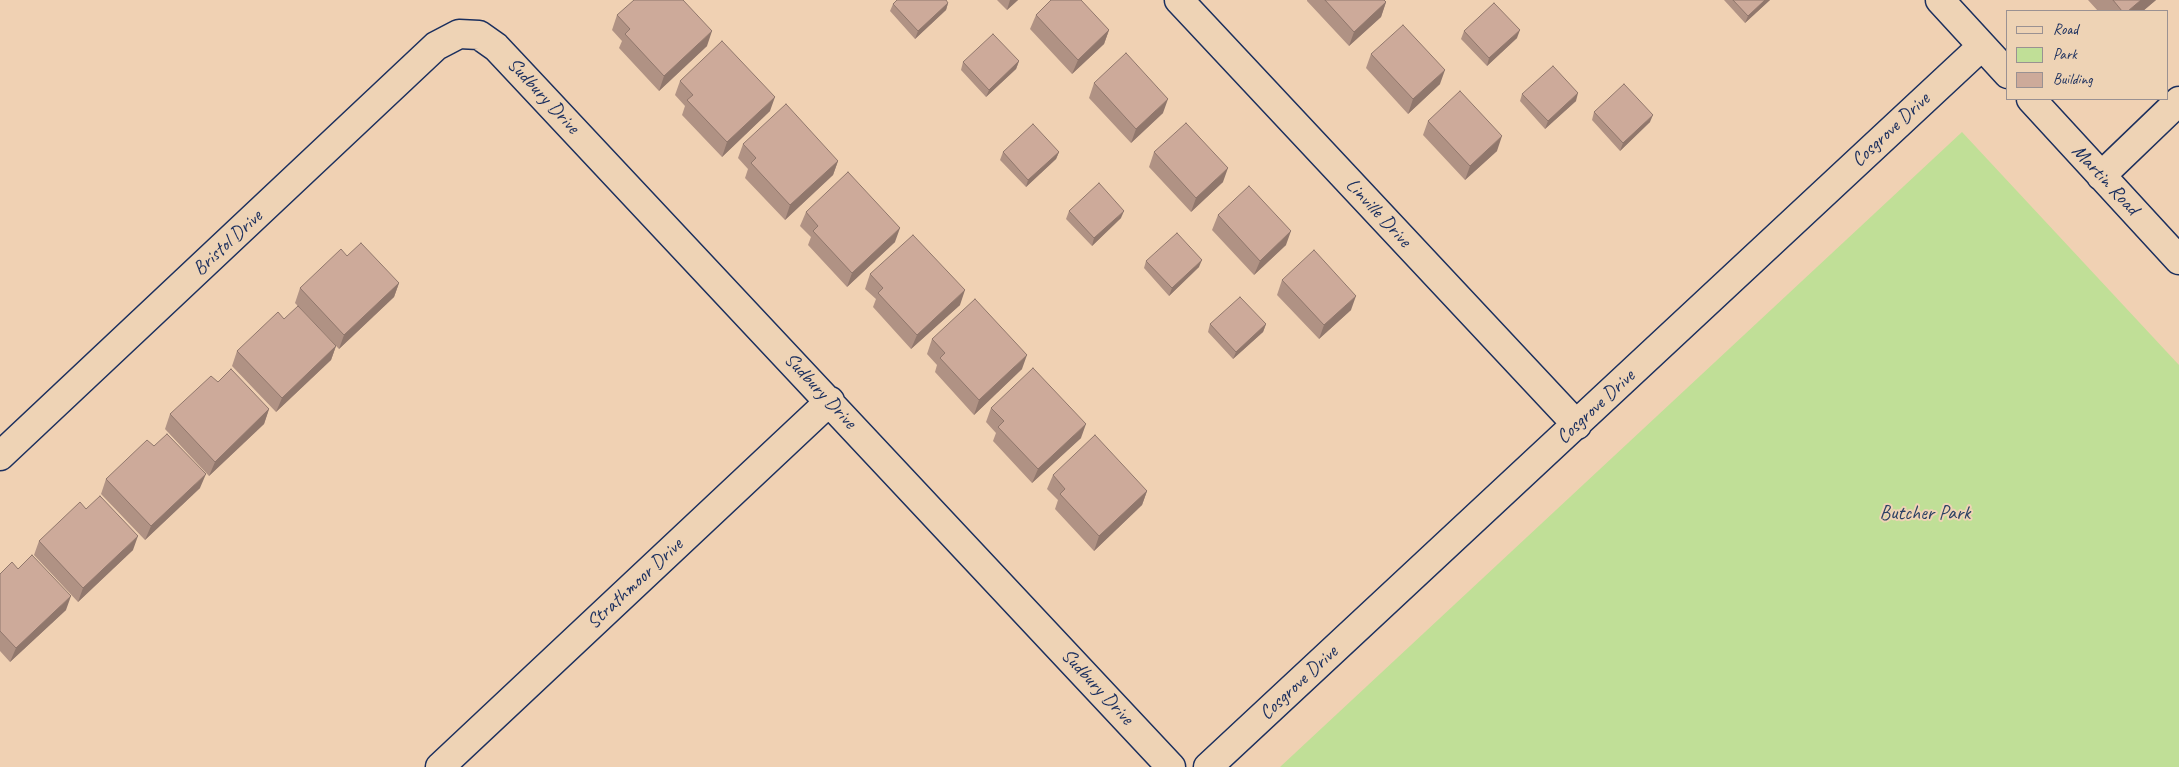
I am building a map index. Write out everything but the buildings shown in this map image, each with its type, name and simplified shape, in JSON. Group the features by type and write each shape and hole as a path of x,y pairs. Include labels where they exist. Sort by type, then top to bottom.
{"street":[{"name":"Linville Drive","path":"1179,0 1577,425"},
{"path":"1940,0 2006,72"},
{"name":"Sudbury Drive","path":"459,34 479,35 496,47 830,401 1171,767"},
{"name":"Bristol Drive","path":"4,444 436,46 459,34"},
{"name":"Cosgrove Drive","path":"1208,767 1982,46"},
{"name":"Martin Road","path":"2032,100 2179,260"},
{"path":"2101,176 2179,101"},
{"name":"Strathmoor Drive","path":"440,767 830,401"}],"green space":[{"name":"Butcher Park","path":"1962,132 2179,365 2179,767 1280,767"}]}
